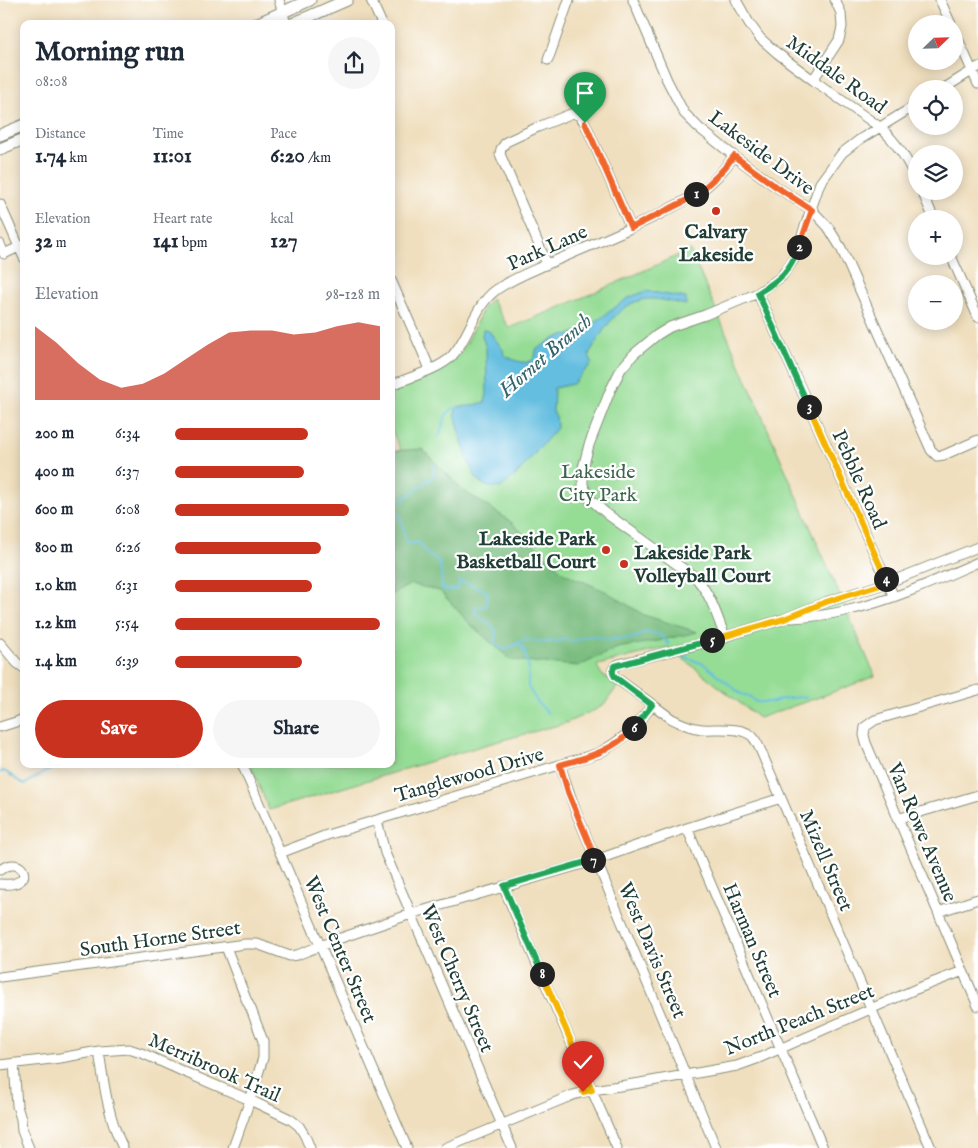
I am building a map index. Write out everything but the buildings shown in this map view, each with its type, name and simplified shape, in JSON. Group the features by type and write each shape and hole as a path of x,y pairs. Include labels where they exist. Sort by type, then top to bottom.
{"main road":[{"path":"265,20 310,0"},
{"path":"301,20 347,0"},
{"path":"0,135 20,127"},
{"path":"0,149 20,141"}],"street":[{"path":"279,0 285,20"},
{"path":"372,0 380,20"},
{"path":"548,60 569,0"},
{"name":"Lakeside Drive","path":"633,0 667,80 684,113 699,128 734,156 812,210 828,227 841,248 931,450 936,456 944,455 978,440"},
{"name":"Middale Road","path":"736,0 760,38 777,53 890,136 901,149 908,163"},
{"path":"813,80 839,40 842,27 840,13 834,0"},
{"path":"940,0 947,15"},
{"path":"963,47 975,69 978,84"},
{"path":"957,80 975,69"},
{"path":"908,111 859,140 842,153 820,183 794,260 781,277 758,293 670,327 634,354 621,369 610,391 589,446 583,468 583,485 590,499 608,514 696,578 712,602 725,637 784,619 826,602 887,583 978,547"},
{"path":"547,264 500,154 506,142 553,121 573,113 580,116 585,123 631,228"},
{"name":"Park Lane","path":"395,383 441,364 451,357 459,348 486,299 496,290 547,264 631,228 685,201 707,186 734,156"},
{"path":"0,204 19,247 4,254 0,244"},
{"path":"955,265 978,318"},
{"path":"395,289 430,369"},
{"name":"Pebble Road","path":"758,293 894,597"},
{"path":"784,619 817,617 894,597 978,562"},
{"name":"Mizell Street","path":"725,637 619,664 612,670 613,674 672,719 690,727 741,731 754,737 931,1148"},
{"path":"0,643 20,665"},
{"name":"Van Rowe Avenue","path":"978,690 875,720 865,727 864,735 897,819 978,1004"},
{"name":"Tanglewood Drive","path":"280,853 320,837 599,753 613,746 633,730 652,705"},
{"path":"0,728 20,720"},
{"name":"West Davis Street","path":"560,765 568,792 716,1148"},
{"name":"West Center Street","path":"244,768 407,1148"},
{"path":"897,819 978,795"},
{"name":"South Horne Street","path":"0,977 245,944 256,944 290,956 307,952 412,914 596,860 781,798"},
{"name":"West Cherry Street","path":"377,820 385,853 512,1148"},
{"name":"Harman Street","path":"687,828 823,1148"},
{"path":"0,869 16,865 23,870 24,874 20,882 3,885"},
{"path":"504,886 617,1148"},
{"path":"938,912 978,899"},
{"path":"226,947 263,1041 263,1058 233,1148"},
{"name":"North Peach Street","path":"444,1148 566,1097 592,1090 737,1066 916,989 963,971"},
{"name":"Merribrook Trail","path":"0,1065 99,1051 129,1049 290,1119 299,1126 310,1148"},
{"path":"99,1051 110,1113 123,1148"},
{"path":"14,1063 17,1106 22,1131 29,1148"}],"green space":[{"name":"Lakeside City Park","path":"690,250 875,676 759,718 668,647 598,665 602,675 619,684 604,705 566,723 488,744 269,810 252,768 395,768 395,464 405,459 395,438 395,386 448,364 457,356 465,346 484,307 491,299 509,328"},
{"path":"422,449 464,491 510,521 564,573 607,592 644,615 697,632 617,648 579,666 511,660 470,624 440,591 411,584 395,593 395,451"}],"water":[{"path":"646,291 686,298 686,305 647,299 637,301 620,312 606,327 589,354 592,363 573,384 554,388 553,412 556,416 557,428 516,475 500,488 486,486 478,480 473,473 465,452 455,413 457,407 485,402 487,394 486,348 482,336 483,329 489,331 504,351 504,355 514,360 528,362 535,356 536,350 551,340 587,328 628,298"}],"waterway":[{"name":"Hornet Branch","path":"439,437 446,415 453,408 458,408"},
{"name":"Hornet Branch","path":"395,506 434,476 434,464"},
{"path":"395,511 400,516 406,541 409,544 419,542 426,553 438,561 441,568 442,588 448,590 456,589 461,581 488,593 486,606 477,607 475,614 492,625 497,635 494,643 505,650 524,640 557,642 565,639 575,641 591,636 605,640 633,639 644,632 659,634 669,644"},
{"path":"517,645 523,647 529,669 528,687 538,703 548,713"},
{"path":"679,655 704,664 741,694 749,696 756,702 774,702 781,699 806,697"},
{"name":"Hornet Branch","path":"0,773 6,772 25,784 54,768"}],"place":[{"name":"Calvary Lakeside","path":"716,211"},
{"name":"Lakeside Park Basketball Court","path":"606,550"},
{"name":"Lakeside Park Volleyball Court","path":"624,564"}],"route":[{"path":"583,1092 592,1090 504,886 596,860 568,792 560,765 599,753 613,746 633,730 652,705 615,677 612,670 619,664 696,645 784,619 826,602 887,583 758,293 781,277 794,260 812,210 734,156 707,186 685,201 631,228 585,123"}]}
